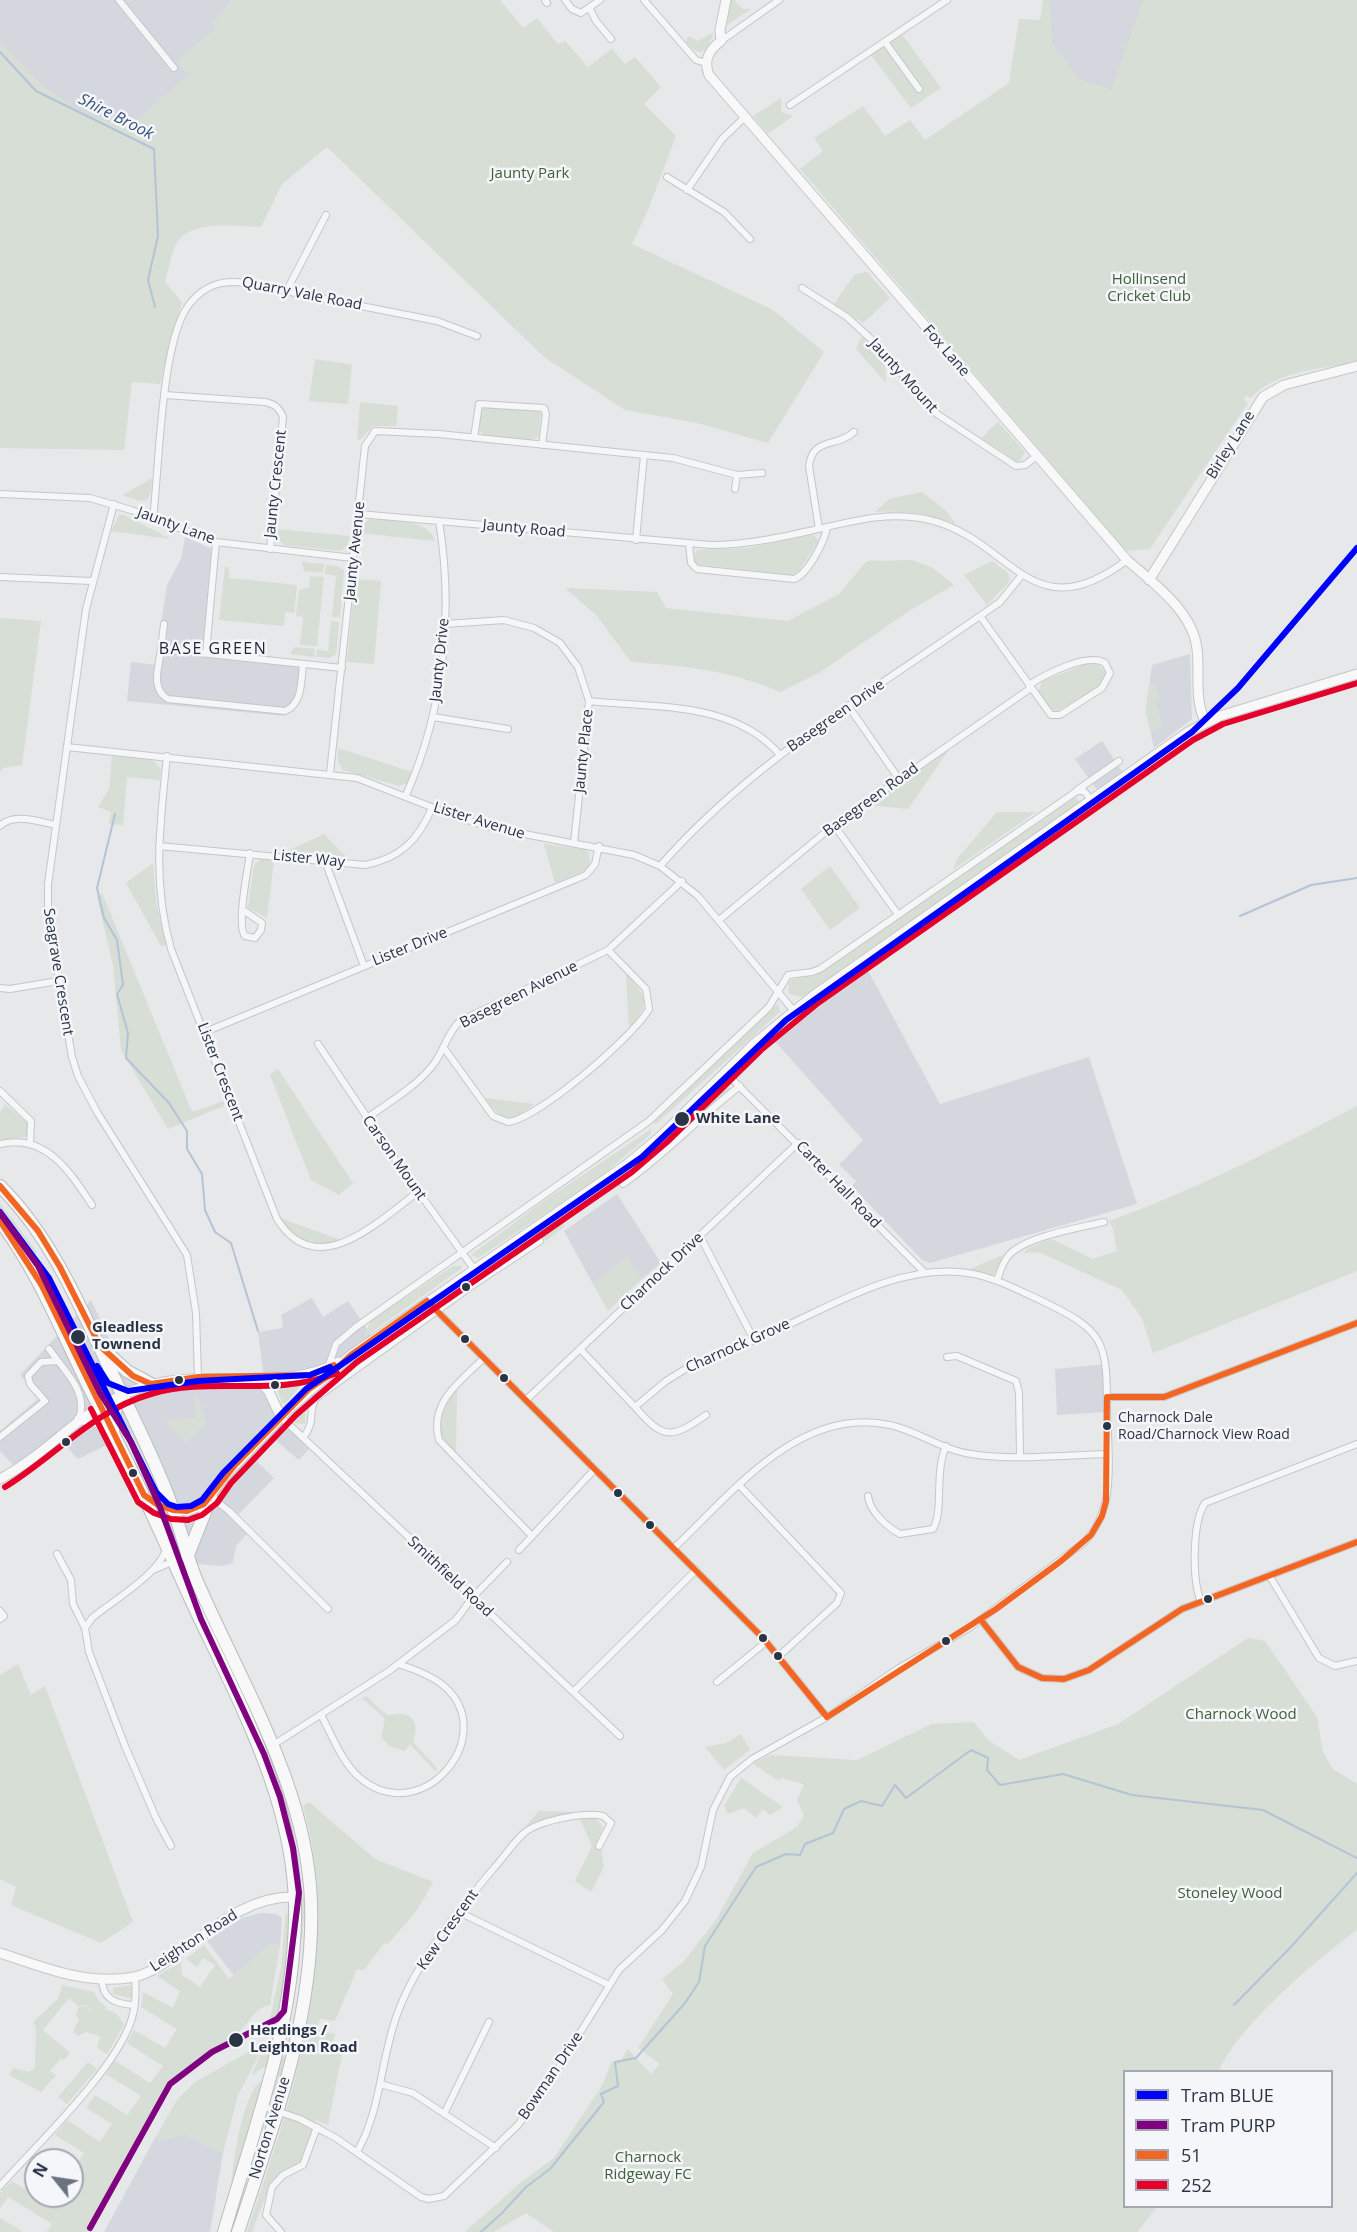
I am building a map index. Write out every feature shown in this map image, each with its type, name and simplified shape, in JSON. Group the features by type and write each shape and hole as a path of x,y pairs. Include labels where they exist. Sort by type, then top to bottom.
{"highway":[{"name":"Norton Avenue","path":"0,1186 38,1231 60,1267 100,1346 173,1510 212,1614 272,1745 297,1810 310,1880 312,1937 305,2001 276,2111 238,2232"},
{"name":"Norton Avenue","path":"0,1221 41,1284 144,1496 262,1755 282,1815 294,1877 294,1956 286,2011 262,2106 224,2232"},
{"path":"100,1346 127,1371 151,1384"},
{"path":"113,1432 115,1411 122,1395"},
{"path":"144,1496 158,1505 173,1510"},
{"path":"188,1555 211,1497"},
{"path":"295,1897 310,1880"}],"main road":[{"path":"706,63 709,53 721,41 720,30 726,0"},
{"name":"Fox Lane","path":"706,63 709,75 1127,560 1175,606 1196,639 1199,701 1205,721"},
{"name":"Birley Lane","path":"1149,580 1253,409 1263,398 1284,385 1357,366"},
{"path":"0,1479 99,1406 151,1384 198,1377 310,1375 351,1355 626,1165 661,1136 725,1072 794,1011 1205,721 1357,675"},
{"path":"173,1510 191,1510 211,1497 224,1477 281,1417 351,1355"},
{"path":"253,1377 268,1390 281,1417"},
{"path":"79,1419 99,1423 113,1432"},
{"path":"281,1896 294,1877"},
{"name":"Leighton Road","path":"0,1953 73,1976 102,1979 135,1977 166,1963 240,1911 281,1896 295,1897"}],"street":[{"path":"119,0 174,68"},
{"path":"565,0 577,13 590,9 600,0"},
{"name":"Fox Lane","path":"644,0 696,60 706,63"},
{"path":"721,41 779,0"},
{"path":"790,105 947,0"},
{"path":"590,9 596,21 611,39"},
{"path":"885,42 919,89"},
{"path":"687,190 722,139 745,117"},
{"path":"667,177 724,212 750,239"},
{"path":"287,290 326,215"},
{"name":"Quarry Vale Road","path":"165,395 178,328 185,311 199,294 226,281 287,290 437,321 477,336"},
{"name":"Jaunty Mount","path":"802,288 847,317 931,408 952,425 1017,466 1025,465 1038,455"},
{"path":"153,519 165,395"},
{"name":"Jaunty Crescent","path":"165,395 265,402 272,404 281,412 283,417 270,549"},
{"path":"474,438 479,404 544,408 546,414 542,445"},
{"name":"Jaunty Avenue","path":"330,773 365,446 375,431 388,430 686,459 736,475 762,473"},
{"path":"689,544 691,563 697,569 794,579 803,573 824,539 810,458 817,448 854,432"},
{"path":"636,540 644,455"},
{"path":"735,489 736,475"},
{"name":"Jaunty Lane","path":"0,494 66,495 114,504 216,542 353,558"},
{"name":"Seagrave Crescent","path":"114,504 91,581 47,900 58,981 78,1076 97,1112 187,1255 196,1313 198,1377"},
{"name":"Jaunty Road","path":"359,513 636,540 733,545 880,516 905,516 932,521 973,539 1021,576 1049,586 1072,586 1096,580 1127,560"},
{"name":"Jaunty Drive","path":"406,795 416,773 433,717 441,679 446,576 439,521"},
{"path":"206,653 216,542"},
{"name":"Basegreen Drive","path":"660,866 699,823 780,755 1000,602 1021,576"},
{"path":"0,577 91,581"},
{"name":"Basegreen Road","path":"719,920 834,825 1030,687 1042,677 1090,658 1105,663 1110,674 1102,688 1056,716 1047,712 1030,687 980,616"},
{"name":"Jaunty Place","path":"445,624 504,621 534,628 548,634 560,644 578,666 589,701 573,843"},
{"path":"164,624 157,681 162,696 168,699 285,711 295,705 303,664"},
{"path":"161,649 342,668"},
{"path":"589,701 715,715 754,730 780,755"},
{"path":"849,707 899,779"},
{"path":"433,717 508,729"},
{"name":"Lister Avenue","path":"67,747 330,773 357,778 493,828 599,846 634,855 660,866 682,881 719,920 794,1011"},
{"name":"Lister Crescent","path":"167,756 158,880 164,925 171,949 277,1219 294,1239 314,1248 331,1247 344,1243 418,1192"},
{"path":"328,1368 336,1344 649,1121 769,1006 788,975 819,969 1119,761"},
{"path":"1077,791 1084,791 1092,802"},
{"name":"Lister Way","path":"159,846 365,865 389,859 417,837 432,807"},
{"path":"0,826 10,819 19,818 56,825"},
{"path":"834,825 897,913"},
{"name":"Lister Drive","path":"205,1032 586,875 595,864 599,846"},
{"path":"243,910 262,923 261,930 255,938 245,936 241,932 243,910 250,853"},
{"path":"325,861 364,966"},
{"name":"Basegreen Avenue","path":"366,1118 420,1080 444,1048 451,1031 460,1021 608,950 682,881"},
{"path":"444,1048 493,1116 508,1122 524,1118 585,1074 649,1009 645,988 608,950"},
{"path":"0,988 10,989 58,981"},
{"name":"Carson Mount","path":"318,1044 366,1118 474,1269"},
{"name":"Carter Hall Road","path":"725,1072 925,1273"},
{"path":"624,1184 648,1167 740,1086"},
{"path":"0,1091 32,1123 30,1144"},
{"name":"Charnock Drive","path":"526,1400 798,1143"},
{"path":"0,1144 30,1144 55,1156 92,1205"},
{"path":"997,1280 1008,1256 1015,1250 1060,1233 1104,1222"},
{"path":"700,1236 754,1340"},
{"path":"303,1438 313,1422 313,1404 316,1398 438,1310 540,1241"},
{"name":"Charnock Grove","path":"635,1407 666,1381 687,1368 851,1295 925,1273 960,1272 997,1280 1087,1325 1101,1345 1105,1358 1108,1454 1106,1501 1102,1516 1091,1535 981,1620 740,1767"},
{"path":"427,1301 766,1642 827,1716"},
{"path":"1107,1397 1164,1397 1357,1323"},
{"path":"49,1349 78,1389 82,1407 79,1419"},
{"path":"580,1349 657,1430 671,1434 686,1429 706,1415"},
{"path":"947,1357 957,1356 1016,1381 1019,1394 1020,1456"},
{"path":"484,1358 442,1401 437,1421 440,1440 532,1536"},
{"path":"0,1437 45,1401 28,1380 31,1372 41,1362 58,1361"},
{"name":"Smithfield Road","path":"281,1417 620,1736"},
{"path":"674,1548 740,1486 799,1439 836,1424 872,1422 890,1425 970,1454 1020,1456 1108,1454"},
{"path":"1201,1602 1197,1589 1196,1530 1198,1515 1205,1503 1357,1444"},
{"path":"867,1496 870,1506 887,1525 900,1534 933,1529 937,1519 939,1464 946,1446"},
{"path":"519,1550 595,1469"},
{"path":"740,1486 841,1593 837,1603 779,1656"},
{"path":"211,1497 230,1511 328,1609"},
{"path":"981,1620 1018,1667 1054,1680 1077,1676 1170,1616 1357,1542"},
{"path":"85,1628 92,1618 153,1570 163,1557 166,1543"},
{"path":"57,1554 70,1580 73,1604 85,1628 89,1653 125,1746 156,1818 171,1846"},
{"path":"153,1570 188,1555"},
{"path":"272,1745 398,1664 456,1620 471,1598 507,1562"},
{"path":"573,1692 696,1570"},
{"path":"1269,1575 1319,1658 1335,1666 1357,1661"},
{"path":"0,1611 3,1616 0,1619"},
{"path":"717,1682 766,1642"},
{"path":"321,1715 350,1766 360,1778 375,1787 391,1791 427,1787 443,1776 453,1764 462,1734 461,1717 446,1688 433,1678 398,1664"},
{"name":"Bowman Drive","path":"262,2106 317,2127 357,2152 414,2194 429,2199 444,2196 496,2148 536,2103 609,1985 629,1958 662,1930 685,1901 701,1867 717,1799 740,1767"},
{"name":"Kew Crescent","path":"357,2152 373,2119 389,2036 399,2010 421,1966 459,1912 520,1838 531,1829 581,1815 603,1816 611,1823 599,1846"},
{"path":"459,1912 609,1985"},
{"path":"0,2186 95,2079 125,2034 134,2005 135,1977"},
{"path":"102,1979 104,1993 109,1998 115,2002 134,2005"},
{"path":"445,2112 489,2022"},
{"path":"380,2084 413,2093 445,2112 496,2148"},
{"path":"281,2232 266,2216 269,2196 276,2181 303,2165 317,2127"}],"shaded area":[{"path":"0,0 232,0 214,22 216,28 178,61 189,75 131,126 87,117 48,90 21,67 0,43"},
{"path":"1049,0 1357,0 1335,166 1078,79 1052,44"},
{"path":"185,537 214,550 204,652 300,667 297,700 285,716 127,701 131,662 155,665 167,585 181,559"},
{"path":"1190,654 1192,719 1154,748 1146,710 1152,665"},
{"path":"1102,741 1123,773 1098,791 1075,759"},
{"path":"865,965 940,1104 1089,1057 1137,1204 930,1263 922,1260 852,1186 856,1181 839,1165 863,1140 773,1039"},
{"path":"617,1194 661,1263 642,1279 627,1258 593,1284 564,1231"},
{"path":"312,1298 323,1317 348,1301 374,1339 319,1372 264,1377 258,1332 283,1328 281,1315"},
{"path":"91,1300 116,1353 151,1384 264,1377 274,1405 311,1446 299,1460 272,1437 253,1458 274,1478 234,1519 248,1533 236,1546 233,1563 223,1566 182,1563 158,1487 131,1433 78,1459 57,1437 17,1469 0,1451 0,1431 39,1398 20,1375"},
{"path":"1107,1364 1107,1412 1057,1415 1055,1369"},
{"path":"261,1913 276,1914 282,1918 280,1945 270,1944 234,1976 207,1941 242,1918"},
{"path":"185,2134 223,2153 210,2232 104,2232 155,2138 160,2141"}],"green space":[{"name":"Jaunty Park","path":"232,0 500,0 523,28 537,18 558,44 565,41 588,67 612,49 625,64 635,57 661,87 644,104 676,136 648,210 632,244 773,310 824,352 768,443 697,423 625,410 544,357 327,147 282,184 261,227 205,227 185,234 178,241 165,282 182,302 160,384 132,382 124,450 0,448 0,43 48,90 87,116 131,126 189,75 178,61 216,28 213,22"},
{"path":"730,0 734,0 743,9 751,9 727,25"},
{"name":"Hollinsend Cricket Club","path":"1043,0 1049,0 1052,44 1078,79 1111,90 1143,0 1357,0 1357,362 1300,372 1272,382 1251,398 1246,396 1244,400 1248,403 1150,549 1126,551 800,169 823,151 814,138 863,106 885,136 910,120 925,140 1009,83 1019,19 1040,20"},
{"path":"714,32 703,51 696,51 686,42 688,36 698,41"},
{"path":"901,33 941,88 911,108 871,55"},
{"path":"781,98 781,112 793,116 768,134 753,116"},
{"path":"867,272 890,298 863,323 834,304 855,274"},
{"path":"862,336 885,363 886,383 856,349"},
{"path":"315,359 352,365 348,404 309,401"},
{"path":"360,402 398,406 396,426 373,426 361,439 357,440"},
{"path":"485,406 537,410 541,413 539,436 532,440 484,435 479,430 480,412"},
{"path":"998,422 1025,452 1020,461 1016,461 981,438"},
{"path":"152,478 149,497 146,500 142,501 123,495"},
{"path":"922,492 945,510 956,524 916,514 875,512 889,499"},
{"path":"119,515 124,515 171,539 111,531"},
{"path":"370,519 417,524 431,533 435,541 360,533 363,524"},
{"path":"276,529 350,536 347,546 341,551 284,545 275,535"},
{"path":"813,535 819,541 798,572 792,575 695,564 694,556 697,550 748,548"},
{"path":"912,560 933,568 954,585 912,609 819,673 780,692 725,674 688,667 631,662 597,616 565,588 657,592 666,608 788,621 839,594 867,561"},
{"path":"992,561 1008,573 1010,581 987,605 964,575"},
{"path":"302,562 324,564 323,573 304,571"},
{"path":"326,565 337,566 344,570 340,617 332,617 336,576 325,574"},
{"path":"225,567 229,567 229,578 297,585 294,613 285,612 284,626 219,620"},
{"path":"310,576 324,577 317,646 300,645 303,617 296,616 299,590 309,588"},
{"path":"355,579 381,581 374,664 347,662"},
{"path":"0,618 41,621 22,765 3,768 0,772"},
{"path":"331,621 339,622 336,654 330,658 316,657 317,650 328,651"},
{"path":"294,647 315,649 314,657 290,654"},
{"path":"1086,664 1096,664 1103,669 1106,675 1101,685 1058,711 1050,709 1038,692 1042,681"},
{"path":"1149,684 1156,685 1160,702 1156,703 1162,723 1160,728 1150,731 1146,710"},
{"path":"338,748 412,772 408,783 399,786 343,770 338,762"},
{"path":"950,748 908,809 868,805"},
{"path":"112,756 153,760 161,769 160,780 127,777 123,825 109,824 111,812 98,807 109,789"},
{"path":"1075,797 1082,803 802,997 789,994 788,983 792,979 814,976 823,971"},
{"path":"997,812 1036,812 953,870 957,859"},
{"path":"324,834 349,860 281,854"},
{"path":"544,844 583,849 589,853 590,866 584,871 555,883"},
{"path":"261,859 274,860 267,918 248,908 254,865"},
{"path":"153,863 156,902 166,945 161,946 126,883"},
{"path":"830,866 860,908 830,930 801,889"},
{"path":"102,893 192,1112 224,1101 224,1106 168,1129 121,1050 113,965 97,897"},
{"path":"626,974 639,989 644,1001 641,1012 629,1028"},
{"path":"778,1004 780,1012 655,1125 655,1121"},
{"path":"278,1069 353,1183 339,1195 311,1180 270,1075"},
{"path":"725,1084 730,1089 668,1143 669,1139 721,1085"},
{"path":"485,1098 534,1104 519,1115 508,1118 497,1112"},
{"path":"5,1104 30,1125 32,1136 0,1140 0,1112"},
{"path":"1357,1106 1357,1271 1153,1353 1142,1319 1122,1290 1039,1252 1024,1253 1028,1248 1051,1239 1093,1259 1117,1251 1113,1229 1109,1221 1235,1168"},
{"path":"651,1129 651,1134 600,1177 478,1258 471,1255 541,1203"},
{"path":"656,1149 658,1152 622,1180 618,1179"},
{"path":"0,1203 37,1252 35,1254 0,1208"},
{"path":"559,1217 565,1226 546,1241 541,1236 441,1302 440,1298"},
{"path":"280,1218 341,1240 314,1243 297,1238 284,1227"},
{"path":"1000,1256 1004,1257 993,1275 968,1270"},
{"path":"627,1257 642,1279 608,1311 593,1284"},
{"path":"453,1266 462,1268 365,1337 370,1321"},
{"path":"423,1313 424,1315 328,1384 347,1365"},
{"path":"304,1381 286,1403 282,1403 276,1386 277,1382"},
{"path":"322,1389 312,1398 311,1405 305,1406 305,1424 295,1423 297,1410"},
{"path":"457,1390 456,1452 443,1438 441,1422 446,1405"},
{"path":"197,1394 207,1423 187,1443 164,1421 196,1417 194,1395"},
{"path":"1248,1638 1265,1641 1317,1717 1323,1752 1333,1769 1357,1784 1357,1930 1301,1975 1260,2014 1229,2053 1220,2070 1123,2070 1123,2208 1156,2208 1137,2232 554,2232 526,2213 494,2232 465,2232 520,2183 554,2158 603,2084 611,2062 621,2060 628,2049 651,2074 660,2064 638,2048 673,1994 662,1979 684,1961 716,1920 753,1853 797,1827 804,1816 797,1800 804,1784 781,1778 779,1781 753,1764 770,1755 857,1760 932,1724 974,1722 988,1740 1019,1760 1118,1724"},
{"path":"18,1664 31,1695 45,1686 133,1922 101,1943 11,1905 16,1887 0,1879 0,1675"},
{"path":"366,1696 388,1716 402,1714 412,1719 416,1729 413,1742 438,1769 435,1771 410,1744 405,1751 389,1746 381,1737 385,1719 362,1698"},
{"path":"741,1734 750,1750 724,1770 705,1747 726,1743"},
{"path":"741,1778 783,1807 770,1815 763,1809 756,1818 744,1808 728,1814 724,1806"},
{"path":"309,1802 375,1859 433,1882 417,1910 388,1944 384,1943 364,1970 357,1969 335,2021 320,2019 317,2030 335,2034 333,2045 343,2049 328,2125 316,2120 301,2161 272,2180 252,2232 247,2232 281,2129 308,2022 315,1967 318,1913 314,1859 303,1806"},
{"path":"539,1811 577,1812 541,1820 522,1831"},
{"path":"580,1819 596,1819 603,1827 596,1845 601,1849 604,1867 591,1892 575,1881 592,1846"},
{"path":"306,1894 302,1939 300,1939 301,1900"},
{"path":"286,1910 289,1920 290,1947 281,2015 264,2028 270,2019 281,1968"},
{"path":"270,1944 280,1945 270,2005 257,2011 234,2036 190,2066 174,2081 92,2232 47,2232 52,2224 26,2208 84,2208 84,2148 76,2148 55,2135 67,2120 100,2142 112,2124 86,2108 95,2095 127,2115 141,2096 106,2074 115,2061 150,2083 163,2066 127,2043 134,2030 165,2048 177,2029 141,2007 143,1992 173,2008 180,1991 157,1976 181,1962 182,1975 200,1987 215,1965 203,1958 197,1967 186,1959 204,1945 229,1979"},
{"path":"62,1985 94,1992 106,2007 105,2009 117,2014 124,2025 107,2054 97,2048 100,2036 88,2033 89,2031 78,2036 73,2032 79,2019 76,2014 79,2007 86,2006 78,2006 69,1998 43,2030 70,2053 64,2060 61,2058 50,2071 56,2075 41,2092 9,2075 13,2068 29,2072 35,2068 36,2027 33,2022 58,1999"},
{"path":"131,1985 134,1993 130,1998 113,1994 113,1988"},
{"path":"266,2042 238,2095 223,2153 185,2134 159,2141 155,2138 177,2100 195,2082"},
{"path":"269,2045 275,2046 270,2063 252,2075 260,2055 265,2054"},
{"path":"282,2056 286,2058 273,2099 272,2089"},
{"path":"88,2062 97,2069 67,2104 58,2097"},
{"path":"266,2079 230,2198 239,2132 244,2113 257,2085"},
{"path":"12,2181 24,2188 24,2207 8,2197 0,2209 0,2193"},
{"path":"0,2218 23,2232 0,2232"}],"waterway":[{"name":"Shire Brook","path":"0,52 36,91 154,149 158,236 148,280 155,307"},
{"name":"Shire Brook","path":"115,814 97,888 104,918 117,940 123,985 117,994 128,1033 126,1058 169,1103 187,1131 187,1149 202,1174 205,1210 215,1232 231,1243 258,1331"},
{"path":"1240,916 1311,885 1357,878"},
{"path":"481,2232 526,2187 550,2169 604,2102 601,2094 618,2086 615,2062 636,2058 685,2003 699,1982 705,1946 756,1867 786,1854 800,1855 805,1844 833,1833 844,1809 861,1801 882,1806 895,1785 906,1798 971,1750 988,1758 987,1770 1000,1785 1063,1774 1132,1795 1263,1810 1357,1858"},
{"path":"1234,2005 1289,1949 1357,1873"}],"tram line":[{"name":"BLUE","path":"0,1212 49,1278 156,1492 168,1504 177,1507 191,1506 202,1500 223,1473 306,1389 642,1157 786,1020 1192,732 1238,688 1357,548"},
{"name":"PURP","path":"0,1213 38,1266 100,1393 131,1442 160,1507 201,1619 264,1754 280,1797 293,1848 299,1893 284,2011 277,2019 212,2052 170,2084 90,2228"},
{"name":"BLUE","path":"97,1366 108,1383 128,1391 198,1381 310,1375 330,1367"}],"transit line":[{"name":"252","path":"91,1409 138,1502 154,1513 171,1519 188,1520 202,1515 217,1503 231,1483 296,1415 357,1362 632,1172 667,1142 761,1050 818,1003 1193,740 1223,724 1357,683"},
{"name":"51","path":"0,1186 38,1231 60,1267 100,1346 133,1376 151,1384 198,1377 310,1375 334,1365"},
{"name":"51","path":"0,1221 41,1284 144,1495 158,1505 173,1510 187,1511 204,1504 235,1465 309,1389 331,1374 351,1355 427,1301"},
{"name":"51","path":"427,1301 763,1638 827,1717"},
{"name":"51","path":"827,1717 996,1609 1061,1561 1091,1535 1102,1516 1106,1501 1107,1397 1164,1397 1357,1323"},
{"name":"252","path":"5,1487 75,1435 130,1401 174,1389 290,1384 337,1373"},
{"name":"51","path":"981,1620 1018,1667 1042,1678 1064,1679 1089,1670 1182,1609 1357,1542"}],"place":[{"name":"White Lane","path":"682,1119"},
{"name":"Gleadless Townend","path":"78,1337"},
{"name":"Charnock Dale Road/Charnock View Road","path":"1107,1426"},
{"name":"Herdings / Leighton Road","path":"236,2040"}],"district":[{"name":"BASE GREEN","path":"213,649"}],"park label":[{"name":"Charnock Wood","path":"1241,1715"},
{"name":"Stoneley Wood","path":"1230,1894"},
{"name":"Charnock Ridgeway FC","path":"648,2166"}]}
